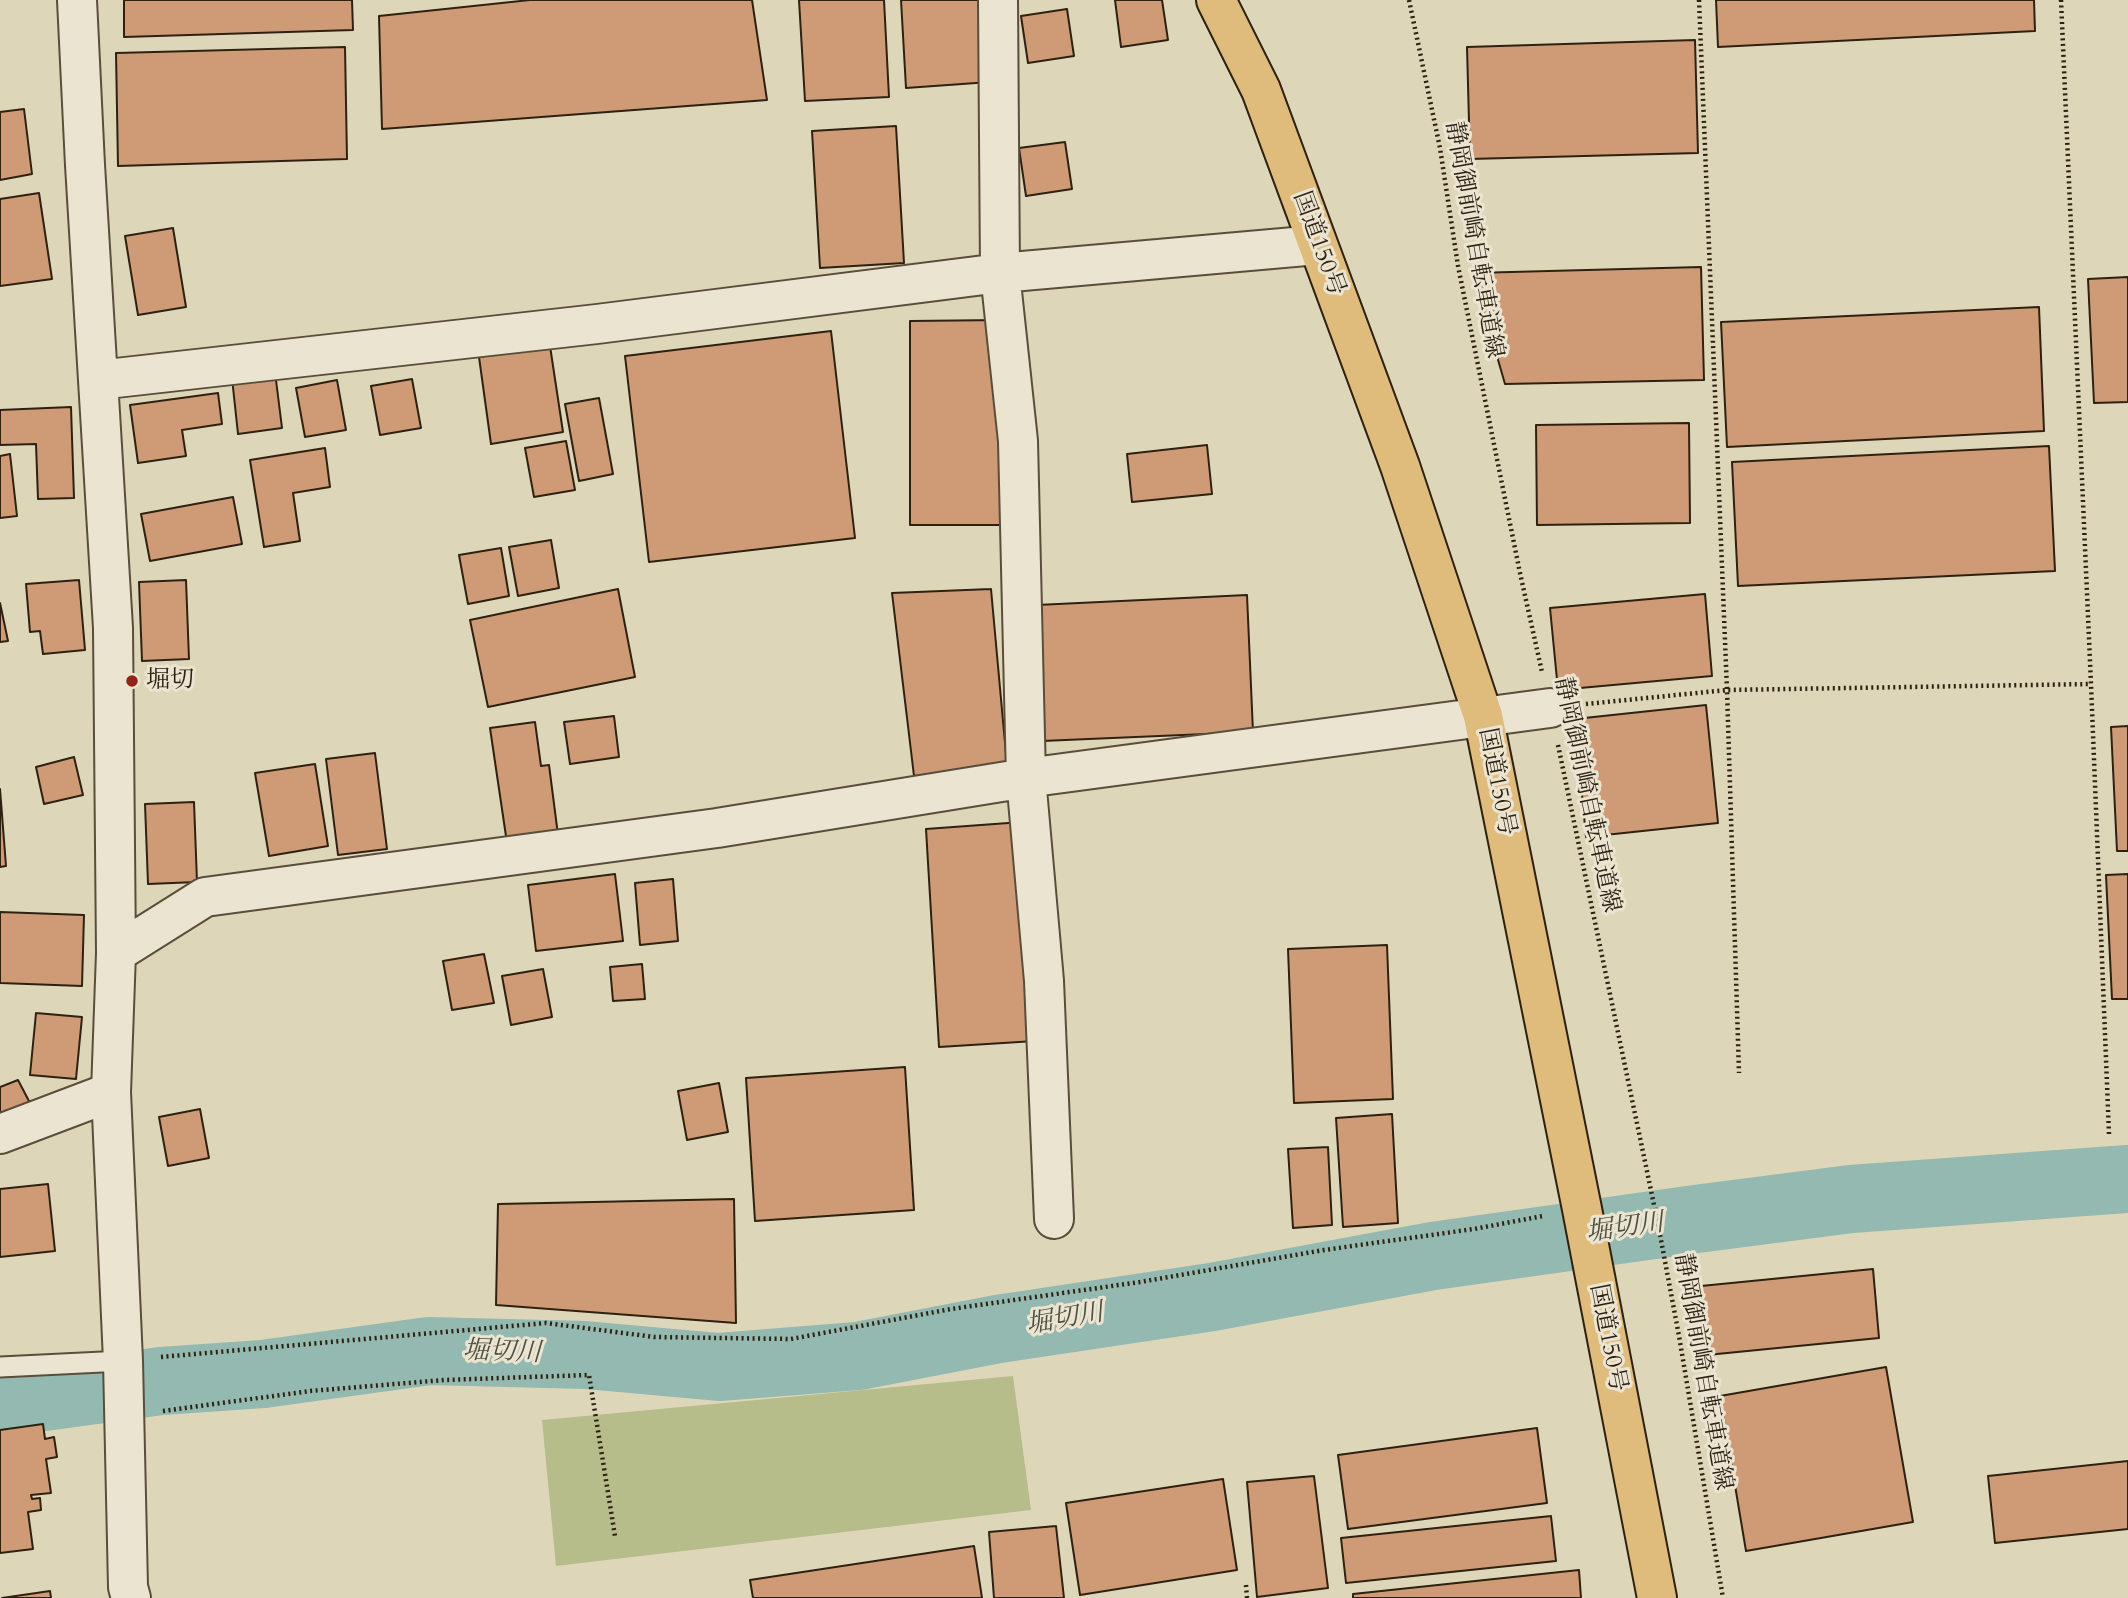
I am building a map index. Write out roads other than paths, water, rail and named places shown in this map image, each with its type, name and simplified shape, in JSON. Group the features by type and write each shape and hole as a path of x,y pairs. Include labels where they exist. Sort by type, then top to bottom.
{"highway":[{"name":"国道150号","path":"1216,0 1261,90 1400,466 1483,716 1657,1598"}],"street":[{"path":"77,0 113,628 116,953 111,1092 123,1360 128,1587 131,1598"},
{"path":"998,0 1000,273 1018,441 1026,778 1044,981 1054,1219"},
{"path":"98,380 597,324 1000,273 1317,245"},
{"path":"116,953 205,897 717,828 1026,778 1550,708"},
{"path":"0,1134 111,1092"}],"lane":[{"path":"0,1367 123,1360"}],"waterway":[{"name":"堀切川","path":"0,1403 161,1381 263,1374 429,1351 585,1355 719,1367 858,1356 998,1329 1212,1297 1433,1256 1696,1219 1851,1199 2128,1179"}],"place":[{"name":"堀切","path":"132,681"}]}
